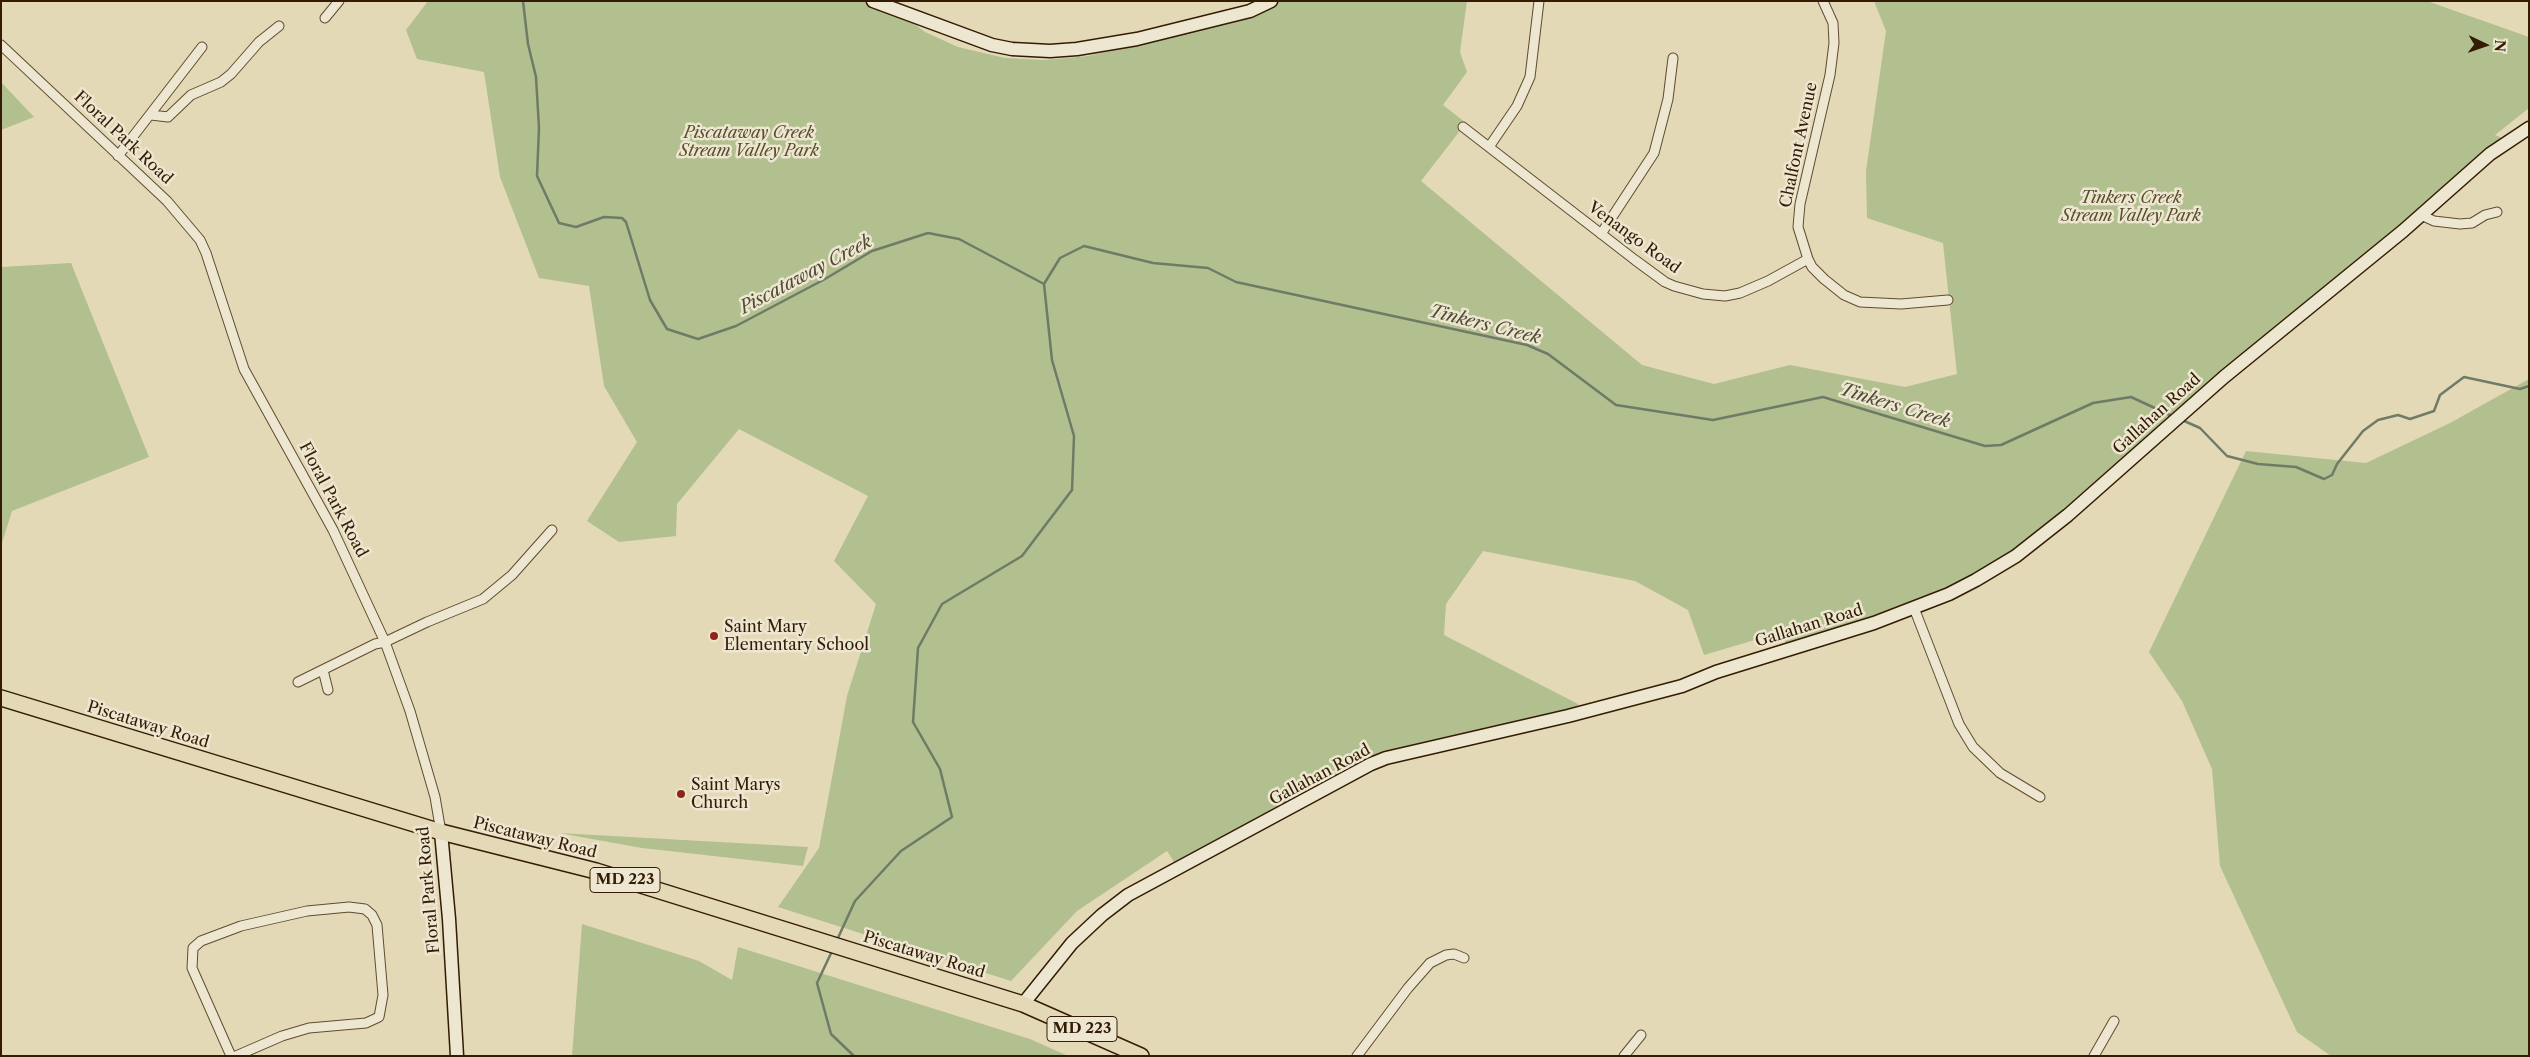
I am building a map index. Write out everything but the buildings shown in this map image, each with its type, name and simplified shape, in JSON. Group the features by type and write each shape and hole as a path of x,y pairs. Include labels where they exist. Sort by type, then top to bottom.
{"main road":[{"name":"Piscataway Road","path":"1,698 441,832 596,871 1023,1004 1141,1056"}],"street":[{"path":"325,18 339,1"},
{"path":"873,1 992,45 1012,49 1050,51 1076,49 1137,39 1250,11 1271,1"},
{"path":"1489,147 1517,106 1530,77 1539,1"},
{"name":"Chalfont Avenue","path":"1823,1 1833,23 1834,43 1830,75 1800,204 1798,227 1808,259 1812,267 1824,279 1844,295 1860,302 1901,304 1948,300"},
{"path":"151,115 168,117 191,95 221,82 231,74 259,42 279,26"},
{"name":"Floral Park Road","path":"1,45 167,201 200,240 206,253 237,353 248,377 332,530 385,642 410,711 435,797 441,832 449,919 457,1056"},
{"path":"118,156 202,47"},
{"path":"1601,234 1654,153 1665,114 1673,58"},
{"name":"Venango Road","path":"1463,127 1665,282 1703,294 1725,296 1740,293 1768,282 1808,259"},
{"name":"Gallahan Road","path":"1023,1004 1072,943 1102,915 1128,895 1371,764 1386,758 1568,716 1682,686 1716,672 1874,623 1914,608 1976,580 2016,556 2068,515 2201,397 2421,215 2490,154 2529,128"},
{"path":"2421,215 2434,221 2460,224 2472,223 2485,215 2497,212"},
{"path":"298,682 375,644 385,642 489,596 512,575 552,530"},
{"path":"1914,608 1959,724 1973,747 2000,773 2040,798"},
{"path":"323,670 328,690"},
{"path":"230,1056 192,968 193,948 201,941 241,926 308,911 348,907 365,909 372,915 377,925 383,995 379,1017 366,1022 309,1028 282,1036 236,1056"},
{"path":"1357,1056 1408,988 1430,963 1446,955 1454,954 1464,958"},
{"path":"2094,1056 2114,1021"},
{"path":"1624,1056 1641,1035"}],"green space":[{"path":"428,1 884,1 925,32 958,47 1005,58 1044,60 1088,56 1183,33 1277,1 1467,1 1460,52 1467,72 1443,105 1466,123 1421,181 1642,365 1714,384 1790,365 1905,387 1957,374 1943,243 1867,218 1866,171 1886,31 1874,1 2427,1 2529,37 2529,108 2495,135 2505,139 2168,425 2008,557 1959,586 1787,647 1782,632 1704,655 1688,610 1635,581 1483,551 1446,604 1444,635 1578,704 1579,709 1398,749 1343,772 1174,862 1167,851 1077,911 1011,981 778,907 819,848 847,696 876,604 834,561 868,496 739,429 677,504 676,536 619,542 587,521 637,442 604,386 589,286 539,278 500,177 484,72 417,59 406,30"},
{"path":"1,82 34,117 1,130"},
{"path":"71,263 149,457 12,511 1,546 1,267"},
{"path":"2529,379 2529,1056 2331,1056 2297,1032 2220,866 2212,769 2182,701 2149,652 2246,451 2366,463 2450,423"},
{"path":"559,833 808,847 803,866 642,848"},
{"path":"582,924 699,961 732,980 738,947 1030,1039 1068,1056 572,1056"}],"waterway":[{"name":"Piscataway Creek","path":"523,1 528,44 536,77 539,128 537,176 559,223 576,227 604,217 622,218 626,222 650,300 667,329 698,339 736,326 825,279 872,251 928,233 959,239 1044,284"},
{"name":"Tinkers Creek","path":"1044,284 1060,258 1084,246 1153,263 1208,268 1236,282 1527,345 1548,354 1616,405 1713,420 1823,397 1985,446 2001,445 2093,403 2131,397 2172,416"},
{"name":"Piscataway Creek","path":"837,940 855,901 901,851 952,817 940,769 913,722 918,648 942,604 1022,556 1072,490 1074,436 1052,360 1044,284"},
{"name":"Tinkers Creek","path":"2182,420 2200,428 2227,456 2258,464 2296,467 2324,479 2332,475 2337,464 2363,431 2378,420 2398,415 2410,419 2434,411 2440,395 2464,377 2520,389 2529,386"},
{"name":"Piscataway Creek","path":"833,949 817,983 831,1034 854,1056"}],"place":[{"name":"Saint Mary Elementary School","path":"714,636"},
{"name":"Saint Marys Church","path":"681,794"}],"park label":[{"name":"Piscataway Creek Stream Valley Park","path":"749,142"},
{"name":"Tinkers Creek Stream Valley Park","path":"2131,207"}]}
